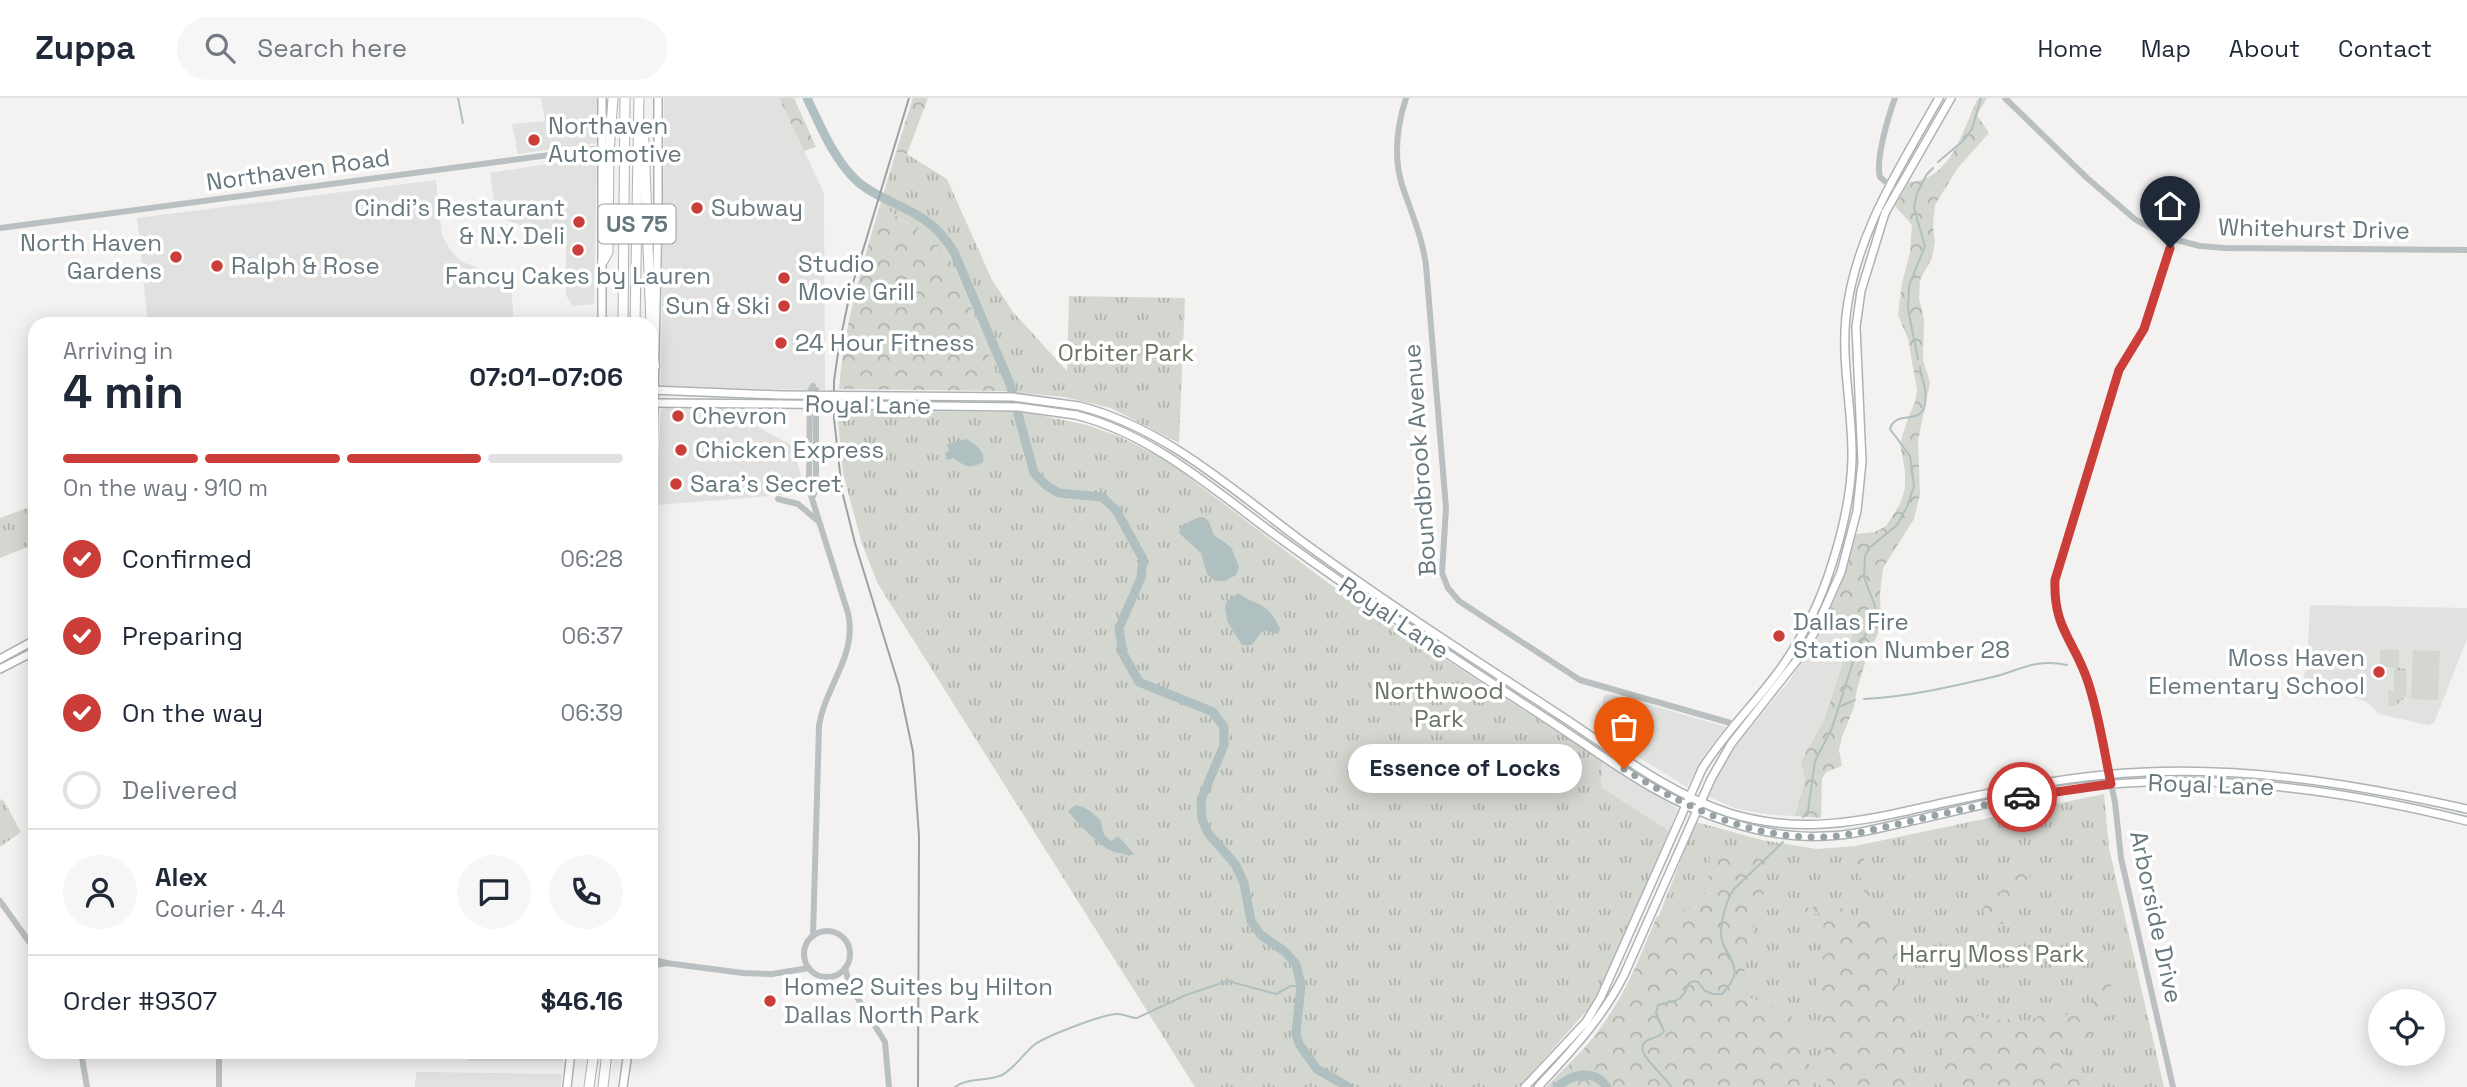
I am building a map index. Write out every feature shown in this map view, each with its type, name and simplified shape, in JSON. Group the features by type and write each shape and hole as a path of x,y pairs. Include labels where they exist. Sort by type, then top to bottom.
{"highway":[{"path":"603,261 608,252 613,98"},
{"name":"US 75","path":"623,317 625,98"},
{"name":"US 75","path":"635,317 639,98"},
{"path":"639,123 644,141 650,317"},
{"path":"589,1087 593,1059"},
{"path":"603,1087 606,1059"}],"main road":[{"path":"602,98 602,317"},
{"path":"655,317 657,98"},
{"path":"1525,1087 1586,1021 1612,976 1708,760 1734,724 1780,670 1805,628 1826,582 1843,528 1852,461 1845,328 1849,298 1868,228 1939,98"},
{"path":"1538,1087 1593,1027 1619,985 1700,801 1731,744 1787,676 1814,633 1835,585 1847,554 1857,511 1862,462 1857,355 1858,311 1879,227 1951,98"},
{"name":"Royal Lane","path":"658,390 780,395 1013,397 1079,406 1112,416 1149,433 1200,465 1395,607 1613,750 1690,796 1740,816 1788,824 1843,824 2033,784 2109,774 2186,770 2285,776 2375,789 2467,809"},
{"name":"Royal Lane","path":"658,403 1018,407 1076,415 1103,423 1164,454 1406,627 1624,769 1696,810 1744,827 1823,837 1850,834 2026,796 2111,784 2176,781 2256,783 2380,800 2467,821"},
{"path":"1144,442 1149,433"},
{"path":"1826,582 1835,585"},
{"path":"1805,628 1814,633"},
{"path":"0,659 28,644"},
{"path":"0,669 28,655"},
{"path":"1780,670 1787,676"},
{"path":"1786,834 1788,824"},
{"path":"1646,898 1656,903"},
{"path":"567,1087 570,1059"},
{"path":"623,1087 627,1059"}],"street":[{"name":"Boundbrook Avenue","path":"1406,98 1398,132 1398,160 1402,186 1421,234 1424,253 1446,508 1442,573 1448,588 1459,601 1580,680 1734,724"},
{"path":"1895,98 1878,166 1880,177 1897,191"},
{"name":"Whitehurst Drive","path":"2005,98 2119,208 2145,226 2173,239 2200,246 2225,248 2467,250"},
{"name":"Northaven Road","path":"0,228 602,148"},
{"name":"Arborside Drive","path":"2173,239 2144,329 2119,370 2055,580 2054,596 2058,618 2088,683 2111,784 2121,858 2173,1087"},
{"path":"813,496 816,489 817,409 817,391 813,386 810,391 809,489 848,612 851,636 819,726 813,936"},
{"path":"778,499 797,504 819,523"},
{"path":"0,901 28,940"},
{"path":"813,916 825,932"},
{"path":"835,976 845,968 850,953 847,944 840,936 825,932 813,936 806,945 805,957 809,968 822,976 835,976 850,986"},
{"path":"785,971 805,957"},
{"path":"658,961 743,973 772,974 809,968"},
{"path":"658,965 667,964"},
{"path":"845,968 850,986 885,1042 889,1087"},
{"path":"82,1059 87,1087"},
{"path":"219,1059 219,1087"}],"shaded area":[{"path":"541,98 598,98 597,143 518,154 512,124 545,121"},
{"path":"664,98 779,98 824,193 825,390 661,387"},
{"path":"591,157 597,163 594,304 572,306 566,295 566,242 496,216 490,173"},
{"path":"436,180 442,235 451,251 462,262 502,276 511,285 513,317 147,317 137,218"},
{"path":"719,406 793,446 806,493 658,505 661,410 667,407"},
{"path":"966,439 981,451 983,462 971,466 953,458 947,460 947,444"},
{"path":"1199,517 1208,521 1214,535 1231,547 1239,567 1236,575 1225,581 1215,581 1207,574 1201,553 1179,533 1181,526"},
{"path":"1238,593 1267,609 1280,629 1278,634 1263,630 1252,645 1242,645 1227,621 1225,607 1227,601"},
{"name":"Moss Haven Elementary School","path":"2310,605 2467,608 2467,639 2434,723 2428,725 2379,714 2367,702 2303,681 2307,663"},
{"path":"1827,616 1855,626 1824,720 1801,761 1805,780 1795,816 1737,809 1709,797 1709,789 1718,771 1790,680"},
{"path":"1608,694 1726,727 1706,752 1687,787 1602,735 1603,696"},
{"path":"1602,761 1678,809 1669,831 1601,787"},
{"path":"1075,805 1083,807 1101,821 1106,837 1112,841 1118,836 1134,854 1129,856 1114,852 1095,840 1068,811"},
{"path":"467,1059 563,1059 563,1061"},
{"path":"416,1072 562,1074 561,1087 415,1087"}],"green space":[{"path":"779,98 794,98 816,147 804,151"},
{"path":"913,98 928,98 907,154 896,152"},
{"path":"1978,98 1987,98 1977,115 1989,133 1957,169 1935,205 1932,258 1920,280 1919,298 1924,319 1923,360 1930,382 1918,441 1920,494 1914,519 1883,568 1880,594 1881,627 1868,654 1854,707 1842,737 1839,750 1842,766 1826,772 1822,779 1821,818 1795,816 1805,780 1801,761 1824,720 1855,626 1827,616 1842,582 1856,534 1875,532 1886,526 1900,504 1905,488 1900,444 1917,390 1908,339 1898,315 1910,252 1912,225 1895,206 1909,182 1935,173 1945,163 1961,138"},
{"name":"Orbiter Park","path":"896,152 907,154 947,179 992,280 1013,312 1067,371 1069,296 1185,298 1179,443 1111,408 1064,397 1002,391 969,301 948,255 919,231 880,205"},
{"path":"880,205 919,231 948,255 969,301 1002,391 839,389 849,319"},
{"name":"Northwood Park","path":"837,410 1025,412 1087,425 1118,436 1178,469 1328,583 1602,761 1601,787 1669,831 1611,966 1590,1007 1519,1087 1195,1087 878,584 862,544 843,473"},
{"path":"28,508 28,547 0,558 0,518"},
{"path":"2380,650 2399,650 2399,667 2380,667"},
{"path":"2413,650 2440,651 2438,700 2411,699"},
{"path":"2394,667 2406,669 2407,695 2396,706 2389,706 2388,691 2394,691"},
{"name":"Harry Moss Park","path":"2104,794 2109,848 2164,1087 1546,1087 1591,1040 1618,1001 1655,926 1696,822 1762,840 1817,849 1855,846"},
{"path":"0,799 4,801 21,832 0,847"},
{"path":"1858,847 1861,849 1871,882 1872,920 1893,930 1899,951 1893,969 1898,982 1895,996 1906,1010 1905,1020 1919,1025 1904,1049 1910,1063 1907,1074 1923,1087 1827,1087 1824,1035 1816,986 1823,968 1813,966 1810,959 1825,955 1834,945 1823,930 1825,916 1817,913 1806,919 1800,911 1801,907 1811,908 1831,900 1850,915 1848,929 1862,907 1864,897 1856,854"},
{"path":"1739,852 1766,861 1766,887 1757,909 1740,994 1789,1012 1806,1040 1812,1087 1548,1087 1603,1026 1629,981 1657,916 1684,911 1701,899 1708,884 1710,854"},
{"path":"2020,866 2030,876 2027,893 2023,891 2017,894 2012,904 2007,905 2009,908 2002,918 2004,925 1995,921 1991,932 1986,933 1987,916 1983,911 1984,905 1990,903 1988,897 2001,892 2001,884"},
{"path":"2100,955 2113,974 2121,978 2119,984 2109,986 2105,993 2105,1001 2113,1002 2118,1008 2096,1026 2091,1025 2092,1035 2087,1039 2089,1044 2081,1047 2072,1044 2066,1037 2052,1051 2060,1052 2068,1058 2051,1079 2050,1083 2057,1087 1942,1087 1943,1036 1945,1031 1949,1031 1945,1020 1949,1012 1957,1010 1992,1020 2029,1022 2042,1014 2056,1028 2058,1016 2083,1012 2093,1004 2093,992 2086,979 2091,975 2103,974"},
{"path":"2073,1067 2079,1069 2085,1087 2059,1087 2067,1070"}],"waterway":[{"path":"458,98 463,123"},
{"path":"807,98 829,143 849,173 866,188 912,212 937,229 954,252 1010,384 1034,473 1059,493 1102,497 1116,510 1143,559 1141,578 1119,628 1123,654 1139,682 1213,712 1224,727 1224,745 1201,800 1202,819 1208,833 1235,864 1244,883 1251,921 1261,935 1284,951 1296,964 1301,986 1296,1033 1299,1044 1317,1069 1348,1087"},
{"path":"1938,162 1964,140 1972,129 1981,98"},
{"path":"1918,359 1908,309 1909,286 1925,246 1914,208 1917,193 1933,168"},
{"path":"1803,817 1808,811 1815,761 1832,728 1856,652 1876,616 1864,577 1865,556 1869,548 1897,525 1914,486 1910,456 1890,429 1893,422 1918,415 1922,411 1925,390 1920,367"},
{"path":"1864,699 1945,688 2037,664 2067,665"},
{"path":"1841,706 1855,700"},
{"path":"1671,1087 1646,1057 1642,1046 1664,1031 1656,1013 1658,1005 1677,1000 1689,983 1694,981 1713,994 1722,994 1729,986 1733,980 1734,969 1721,938 1728,900 1734,889 1783,842"},
{"path":"955,1087 966,1082 1002,1075 1040,1041 1109,1015 1137,1018 1186,995 1228,981 1276,994 1291,986 1301,986"},
{"path":"1557,1087 1569,1079 1583,1075 1596,1077 1607,1087"}],"tram line":[{"path":"909,98 850,293 834,381 834,418 842,491 855,543 899,686 913,752 919,836 918,1087"}],"way so far":[{"path":"1624,769 1686,805 1716,818 1763,831 1807,836 1850,834 2022,797"}],"place":[{"name":"Northaven Automotive","path":"534,140"},
{"name":"Subway","path":"697,208"},
{"name":"Cindi's Restaurant & N.Y. Deli","path":"579,222"},
{"name":"Fancy Cakes by Lauren","path":"578,250"},
{"name":"North Haven Gardens","path":"176,257"},
{"name":"Ralph & Rose","path":"217,266"},
{"name":"Studio Movie Grill","path":"784,278"},
{"name":"Sun & Ski","path":"784,306"},
{"name":"24 Hour Fitness","path":"781,343"},
{"name":"Chevron","path":"678,416"},
{"name":"Chicken Express","path":"681,450"},
{"name":"Sara's Secret","path":"676,484"},
{"name":"Dallas Fire Station Number 28","path":"1779,636"},
{"name":"Moss Haven Elementary School","path":"2379,672"},
{"name":"Essence of Locks","path":"1624,769"},
{"name":"Home2 Suites by Hilton Dallas North Park","path":"770,1001"}],"route":[{"path":"2022,797 2111,784 2088,683 2080,660 2058,618 2054,596 2055,580 2119,370 2144,329 2170,248"}]}
